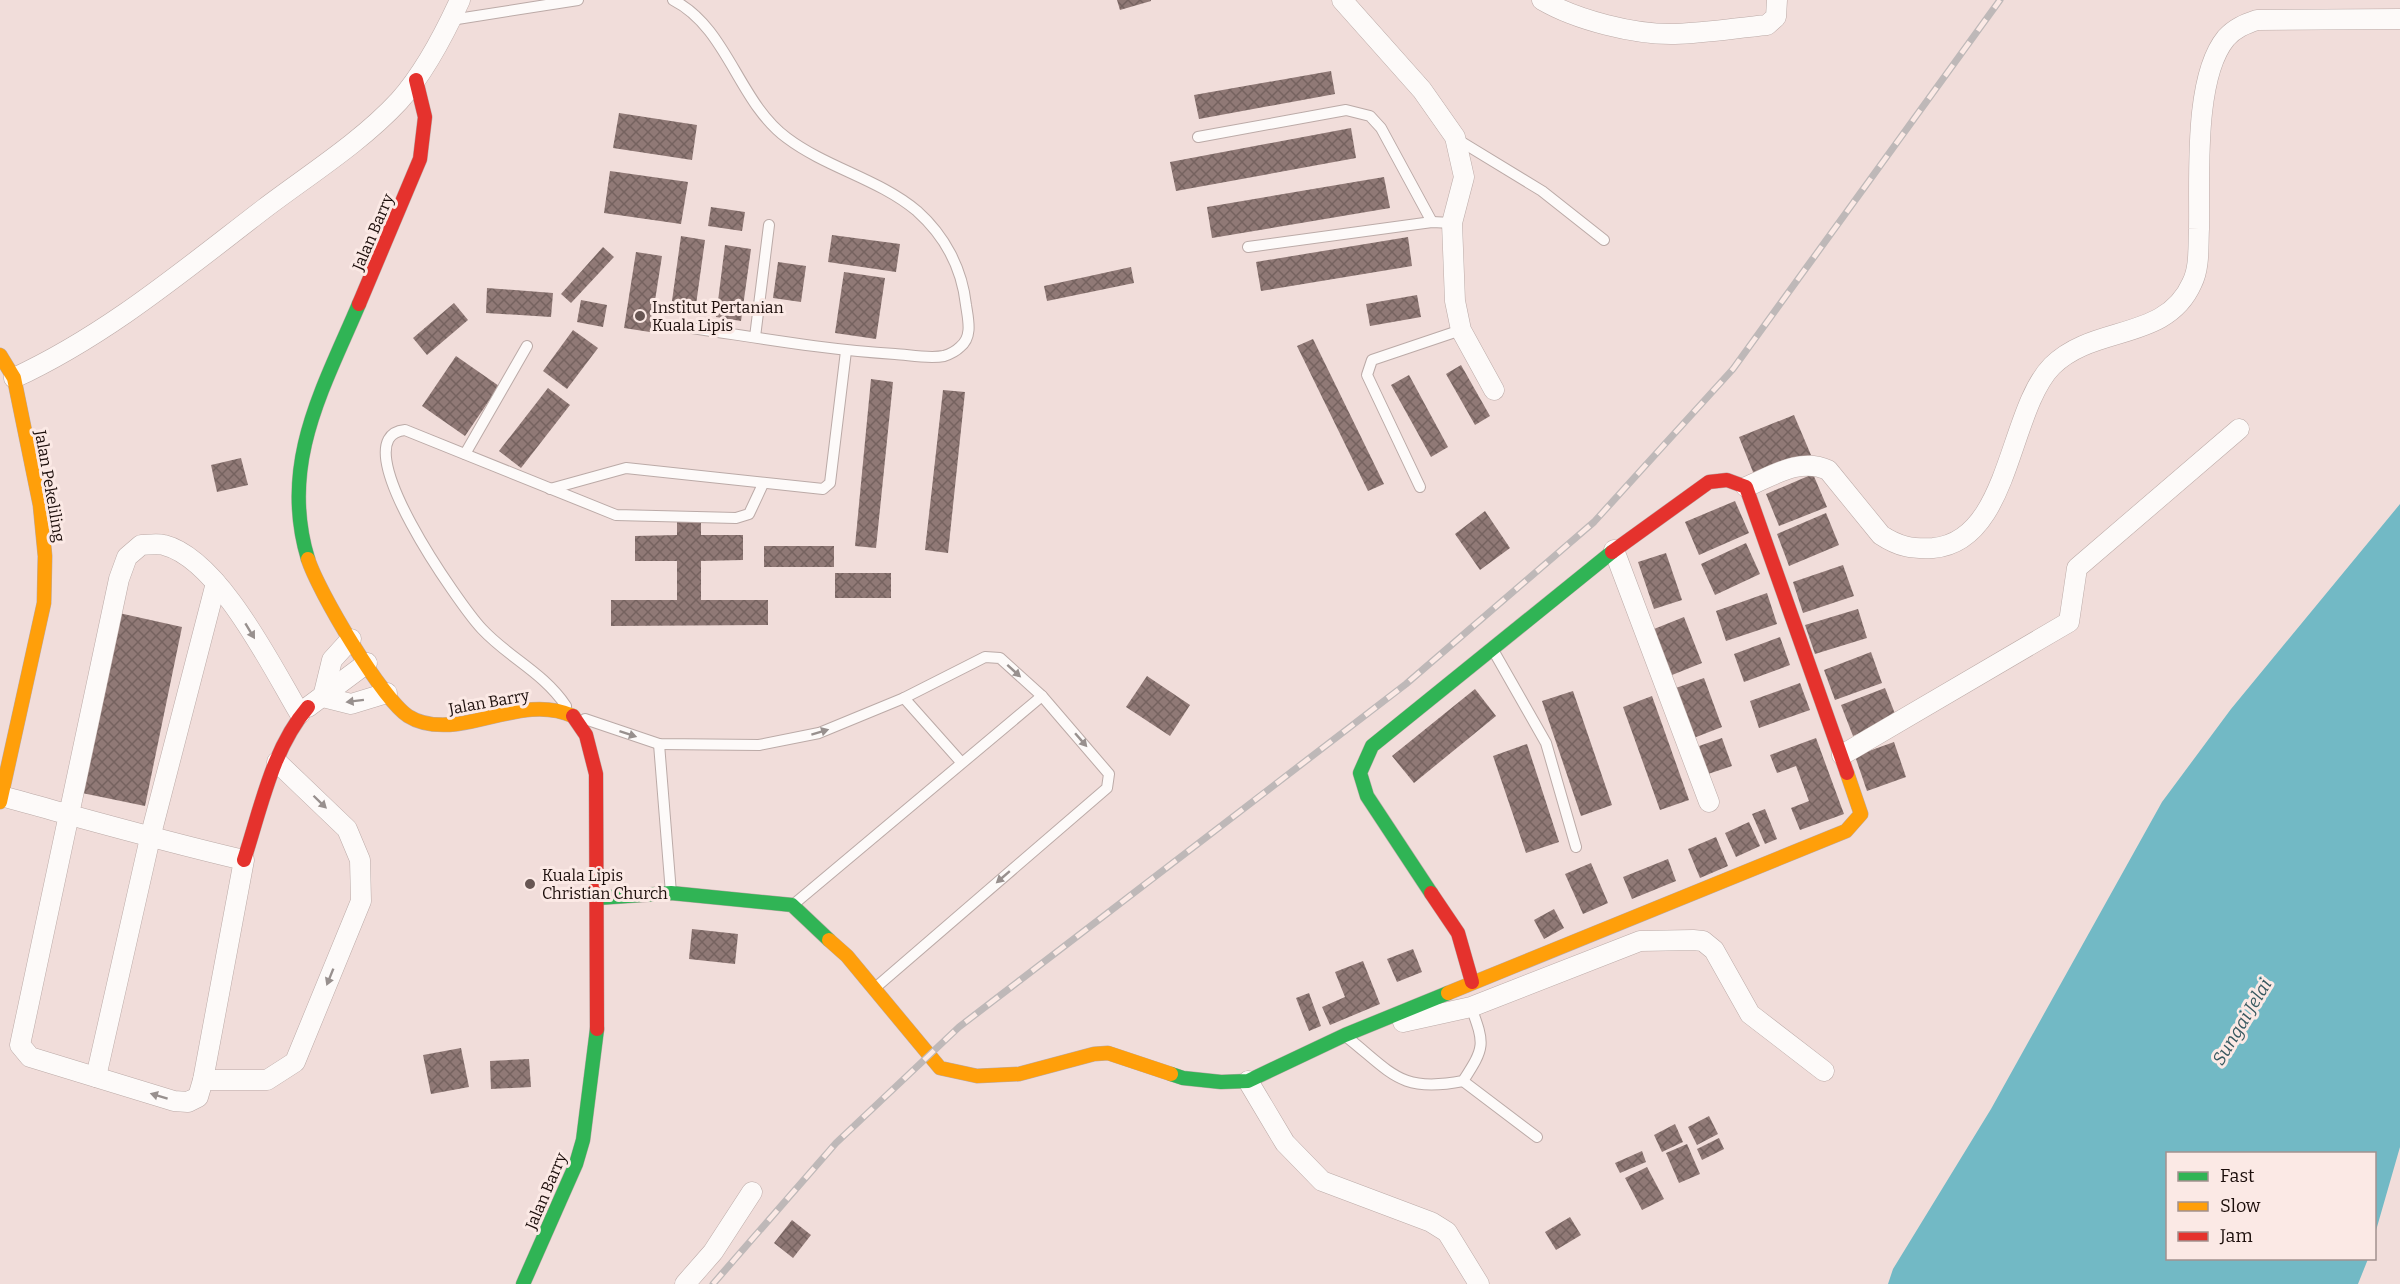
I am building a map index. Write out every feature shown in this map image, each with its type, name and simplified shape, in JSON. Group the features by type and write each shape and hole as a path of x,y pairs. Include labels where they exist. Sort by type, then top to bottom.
{"street":[{"path":"14,378 58,358 113,324 356,140 399,102 416,80 460,0"},
{"path":"1342,0 1422,90 1455,137 1464,177 1452,223 1455,301 1461,330 1494,390"},
{"path":"1542,0 1565,14 1646,32 1674,34 1767,25 1776,17 1777,0"},
{"path":"1472,982 1458,933 1366,796 1360,773 1372,746 1614,550 1709,482 1726,480 1746,488 1792,467 1819,466 1828,470 1881,535 1893,543 1905,548 1937,547 1953,544 1968,534 1996,492 2034,395 2050,368 2061,358 2090,341 2152,324 2178,303 2192,283 2198,258 2199,154 2203,117 2211,68 2227,37 2240,26 2257,20 2400,19"},
{"name":"Jalan Barry","path":"416,80 425,117 420,159 407,196 311,417 300,458 300,526 310,562 351,639 401,710 417,721 438,726 464,724 499,714 555,709 572,715 585,732 596,774 597,1043 583,1140 565,1192 523,1284"},
{"name":"Jalan Pekeliling","path":"0,355 14,378 40,505 45,556 44,603 1,799"},
{"path":"1842,755 2069,622 2077,568 2239,429"},
{"path":"598,898 671,893 792,905 847,956 940,1068 963,1074 1018,1074 1094,1054 1108,1053 1183,1078 1221,1082 1248,1081 1345,1035 1846,831 1854,825 1861,814 1746,488"},
{"path":"310,706 216,583 192,559 163,544 141,545 127,557 119,579 20,1045 22,1051 30,1057 174,1101 188,1102 198,1097 244,860 286,737 310,706 332,660 351,639"},
{"path":"1614,550 1709,802"},
{"path":"96,1077 150,838 216,583"},
{"path":"310,706 367,663"},
{"path":"310,706 351,704 387,693"},
{"path":"203,1080 267,1080 295,1062 361,901 360,860 347,829 278,762"},
{"path":"1,799 70,814 150,838 244,860"},
{"path":"1345,1035 1471,1007 1640,941 1703,941 1714,950 1750,1014 1824,1071"},
{"path":"1248,1081 1285,1143 1322,1181 1431,1222 1447,1232 1479,1284"},
{"path":"685,1284 713,1252 752,1192"}],"lane":[{"path":"451,20 578,0"},
{"path":"673,0 700,17 761,114 786,137 815,156 899,198 932,227 955,259 963,281 969,330 967,340 960,348 942,356 846,351 692,328"},
{"path":"1198,137 1346,110 1370,116 1381,128 1432,222"},
{"path":"1455,137 1542,191 1604,240"},
{"path":"1248,247 1432,222 1452,223"},
{"path":"755,337 769,225"},
{"path":"1420,487 1367,375 1372,360 1461,330"},
{"path":"465,454 527,346"},
{"path":"550,489 626,468 823,489 830,483 846,351"},
{"path":"763,484 749,514 736,518 616,515 405,430 396,431 385,445 388,471 399,502 453,592 483,630 553,686 572,715 659,744 759,745 819,733 904,698 985,657 1000,658 1042,696 1109,774 1107,788 874,989"},
{"path":"1491,648 1546,743 1576,847"},
{"path":"792,905 1042,696"},
{"path":"904,698 961,762"},
{"path":"659,744 671,893"},
{"path":"1345,1035 1401,1081 1434,1087 1463,1081 1481,1053 1481,1034 1471,1007"},
{"path":"1463,1081 1537,1137"}],"water":[{"name":"Sungai Jelai","path":"2400,504 2400,1147 2376,1231 2376,1152 2166,1152 2166,1260 2368,1260 2358,1284 1888,1284 1893,1269 1991,1109 2162,802 2231,709"}],"building":[{"path":"1117,0 1151,0 1151,1 1120,10"},
{"path":"1331,71 1335,94 1199,119 1194,95"},
{"path":"619,113 697,125 692,160 613,148"},
{"path":"1351,128 1356,158 1176,191 1170,162"},
{"path":"610,171 688,182 681,224 604,213"},
{"path":"1384,177 1390,208 1212,238 1207,207"},
{"path":"711,207 745,212 742,231 708,226"},
{"path":"832,235 900,244 896,272 828,262"},
{"path":"681,236 705,240 695,312 671,308"},
{"path":"1408,237 1412,266 1261,291 1256,262"},
{"path":"725,245 751,249 741,321 716,317"},
{"path":"603,247 614,257 571,303 561,294"},
{"path":"636,252 662,256 650,332 624,328"},
{"path":"778,262 806,266 801,302 773,298"},
{"path":"1131,267 1134,283 1047,301 1044,286"},
{"path":"844,272 885,278 876,339 835,333"},
{"path":"487,288 553,293 551,317 486,313"},
{"path":"1417,295 1421,317 1370,326 1366,304"},
{"path":"581,300 607,305 603,327 577,322"},
{"path":"454,303 468,320 427,355 413,338"},
{"path":"573,330 598,348 567,389 543,371"},
{"path":"1313,339 1384,484 1368,491 1297,346"},
{"path":"456,356 499,386 465,436 422,406"},
{"path":"1461,365 1490,416 1475,425 1446,374"},
{"path":"1409,375 1448,447 1431,457 1391,385"},
{"path":"871,379 893,382 876,548 855,546"},
{"path":"548,388 570,405 521,468 499,451"},
{"path":"943,390 965,392 948,553 925,550"},
{"path":"1794,415 1811,455 1755,477 1739,437"},
{"path":"241,458 248,485 217,492 211,465"},
{"path":"1813,474 1827,507 1779,526 1766,494"},
{"path":"1735,501 1749,533 1699,555 1685,522"},
{"path":"1485,511 1510,548 1480,570 1455,534"},
{"path":"1826,513 1839,545 1789,566 1777,534"},
{"path":"677,521 701,521 701,535 743,535 743,560 701,561 701,600 768,600 768,625 611,626 611,600 677,600 677,561 635,561 635,536 677,535"},
{"path":"1746,543 1760,574 1715,595 1701,564"},
{"path":"764,546 834,546 834,567 764,567"},
{"path":"1666,553 1682,600 1654,609 1638,562"},
{"path":"1843,565 1854,596 1803,613 1793,582"},
{"path":"835,573 891,573 891,598 835,598"},
{"path":"1767,593 1777,624 1726,641 1716,611"},
{"path":"1858,609 1867,638 1815,654 1805,625"},
{"path":"119,613 182,627 145,806 82,793"},
{"path":"1684,617 1702,663 1672,675 1654,629"},
{"path":"1780,637 1790,665 1744,682 1734,654"},
{"path":"1871,652 1882,683 1835,700 1824,670"},
{"path":"1147,676 1190,705 1170,736 1126,707"},
{"path":"1704,678 1722,727 1691,739 1673,689"},
{"path":"1800,683 1810,710 1759,728 1750,701"},
{"path":"1885,688 1897,719 1853,736 1841,705"},
{"path":"1475,689 1496,716 1414,783 1392,756"},
{"path":"1573,691 1612,805 1581,816 1542,701"},
{"path":"1652,696 1689,800 1660,810 1623,707"},
{"path":"1722,738 1732,766 1708,774 1699,746"},
{"path":"1816,738 1844,814 1800,830 1791,808 1809,801 1796,766 1777,773 1770,755"},
{"path":"1894,742 1906,777 1867,791 1855,756"},
{"path":"1527,744 1559,842 1526,853 1493,756"},
{"path":"1765,809 1777,839 1765,844 1752,814"},
{"path":"1749,822 1760,846 1736,857 1725,833"},
{"path":"1716,837 1728,866 1700,878 1688,849"},
{"path":"1668,859 1676,881 1632,899 1623,877"},
{"path":"1591,863 1608,903 1583,914 1565,874"},
{"path":"1554,909 1564,928 1544,939 1534,920"},
{"path":"692,929 738,934 735,964 689,959"},
{"path":"1413,949 1422,972 1397,982 1387,959"},
{"path":"1363,961 1380,1004 1330,1025 1322,1007 1345,997 1335,972"},
{"path":"1309,993 1321,1026 1309,1031 1296,998"},
{"path":"461,1048 469,1087 431,1094 423,1055"},
{"path":"529,1059 531,1087 491,1089 490,1061"},
{"path":"1709,1116 1718,1134 1697,1145 1688,1127"},
{"path":"1675,1124 1683,1142 1662,1152 1654,1135"},
{"path":"1719,1138 1724,1149 1702,1160 1697,1149"},
{"path":"1687,1144 1700,1174 1679,1183 1666,1153"},
{"path":"1642,1151 1646,1162 1620,1173 1615,1163"},
{"path":"1647,1167 1664,1199 1642,1210 1625,1178"},
{"path":"1570,1217 1581,1235 1556,1250 1545,1232"},
{"path":"792,1220 811,1235 793,1258 774,1243"}],"railway":[{"path":"713,1284 836,1143 959,1027 1406,684 1594,522 1733,369 2000,0"}],"traffic: fast":[{"path":"308,559 300,524 299,491 302,459 319,397 359,304"},
{"path":"1431,893 1367,796 1360,773 1372,746 1612,552"},
{"path":"598,898 671,893 792,905 829,940"},
{"path":"1171,1074 1183,1078 1221,1082 1248,1081 1345,1035 1448,993"},
{"path":"523,1284 576,1164 583,1140 597,1029"}],"traffic: slow":[{"path":"0,355 14,378 40,505 45,556 44,603 0,802"},
{"path":"308,559 324,595 352,643 383,689 397,706 413,719 444,725 544,709 573,716"},
{"path":"1448,993 1846,831 1861,814 1847,773"},
{"path":"829,940 847,956 940,1068 977,1076 1019,1074 1094,1054 1108,1053 1171,1074"}],"traffic: jam":[{"path":"359,304 420,159 425,117 416,80"},
{"path":"1612,552 1709,482 1727,480 1746,487 1847,773"},
{"path":"244,860 276,760 285,741 308,707"},
{"path":"573,716 586,735 596,774 597,1029"},
{"path":"1431,893 1458,933 1472,982"}],"place":[{"name":"Institut Pertanian Kuala Lipis","path":"640,316"},
{"name":"Kuala Lipis Christian Church","path":"530,884"}]}
